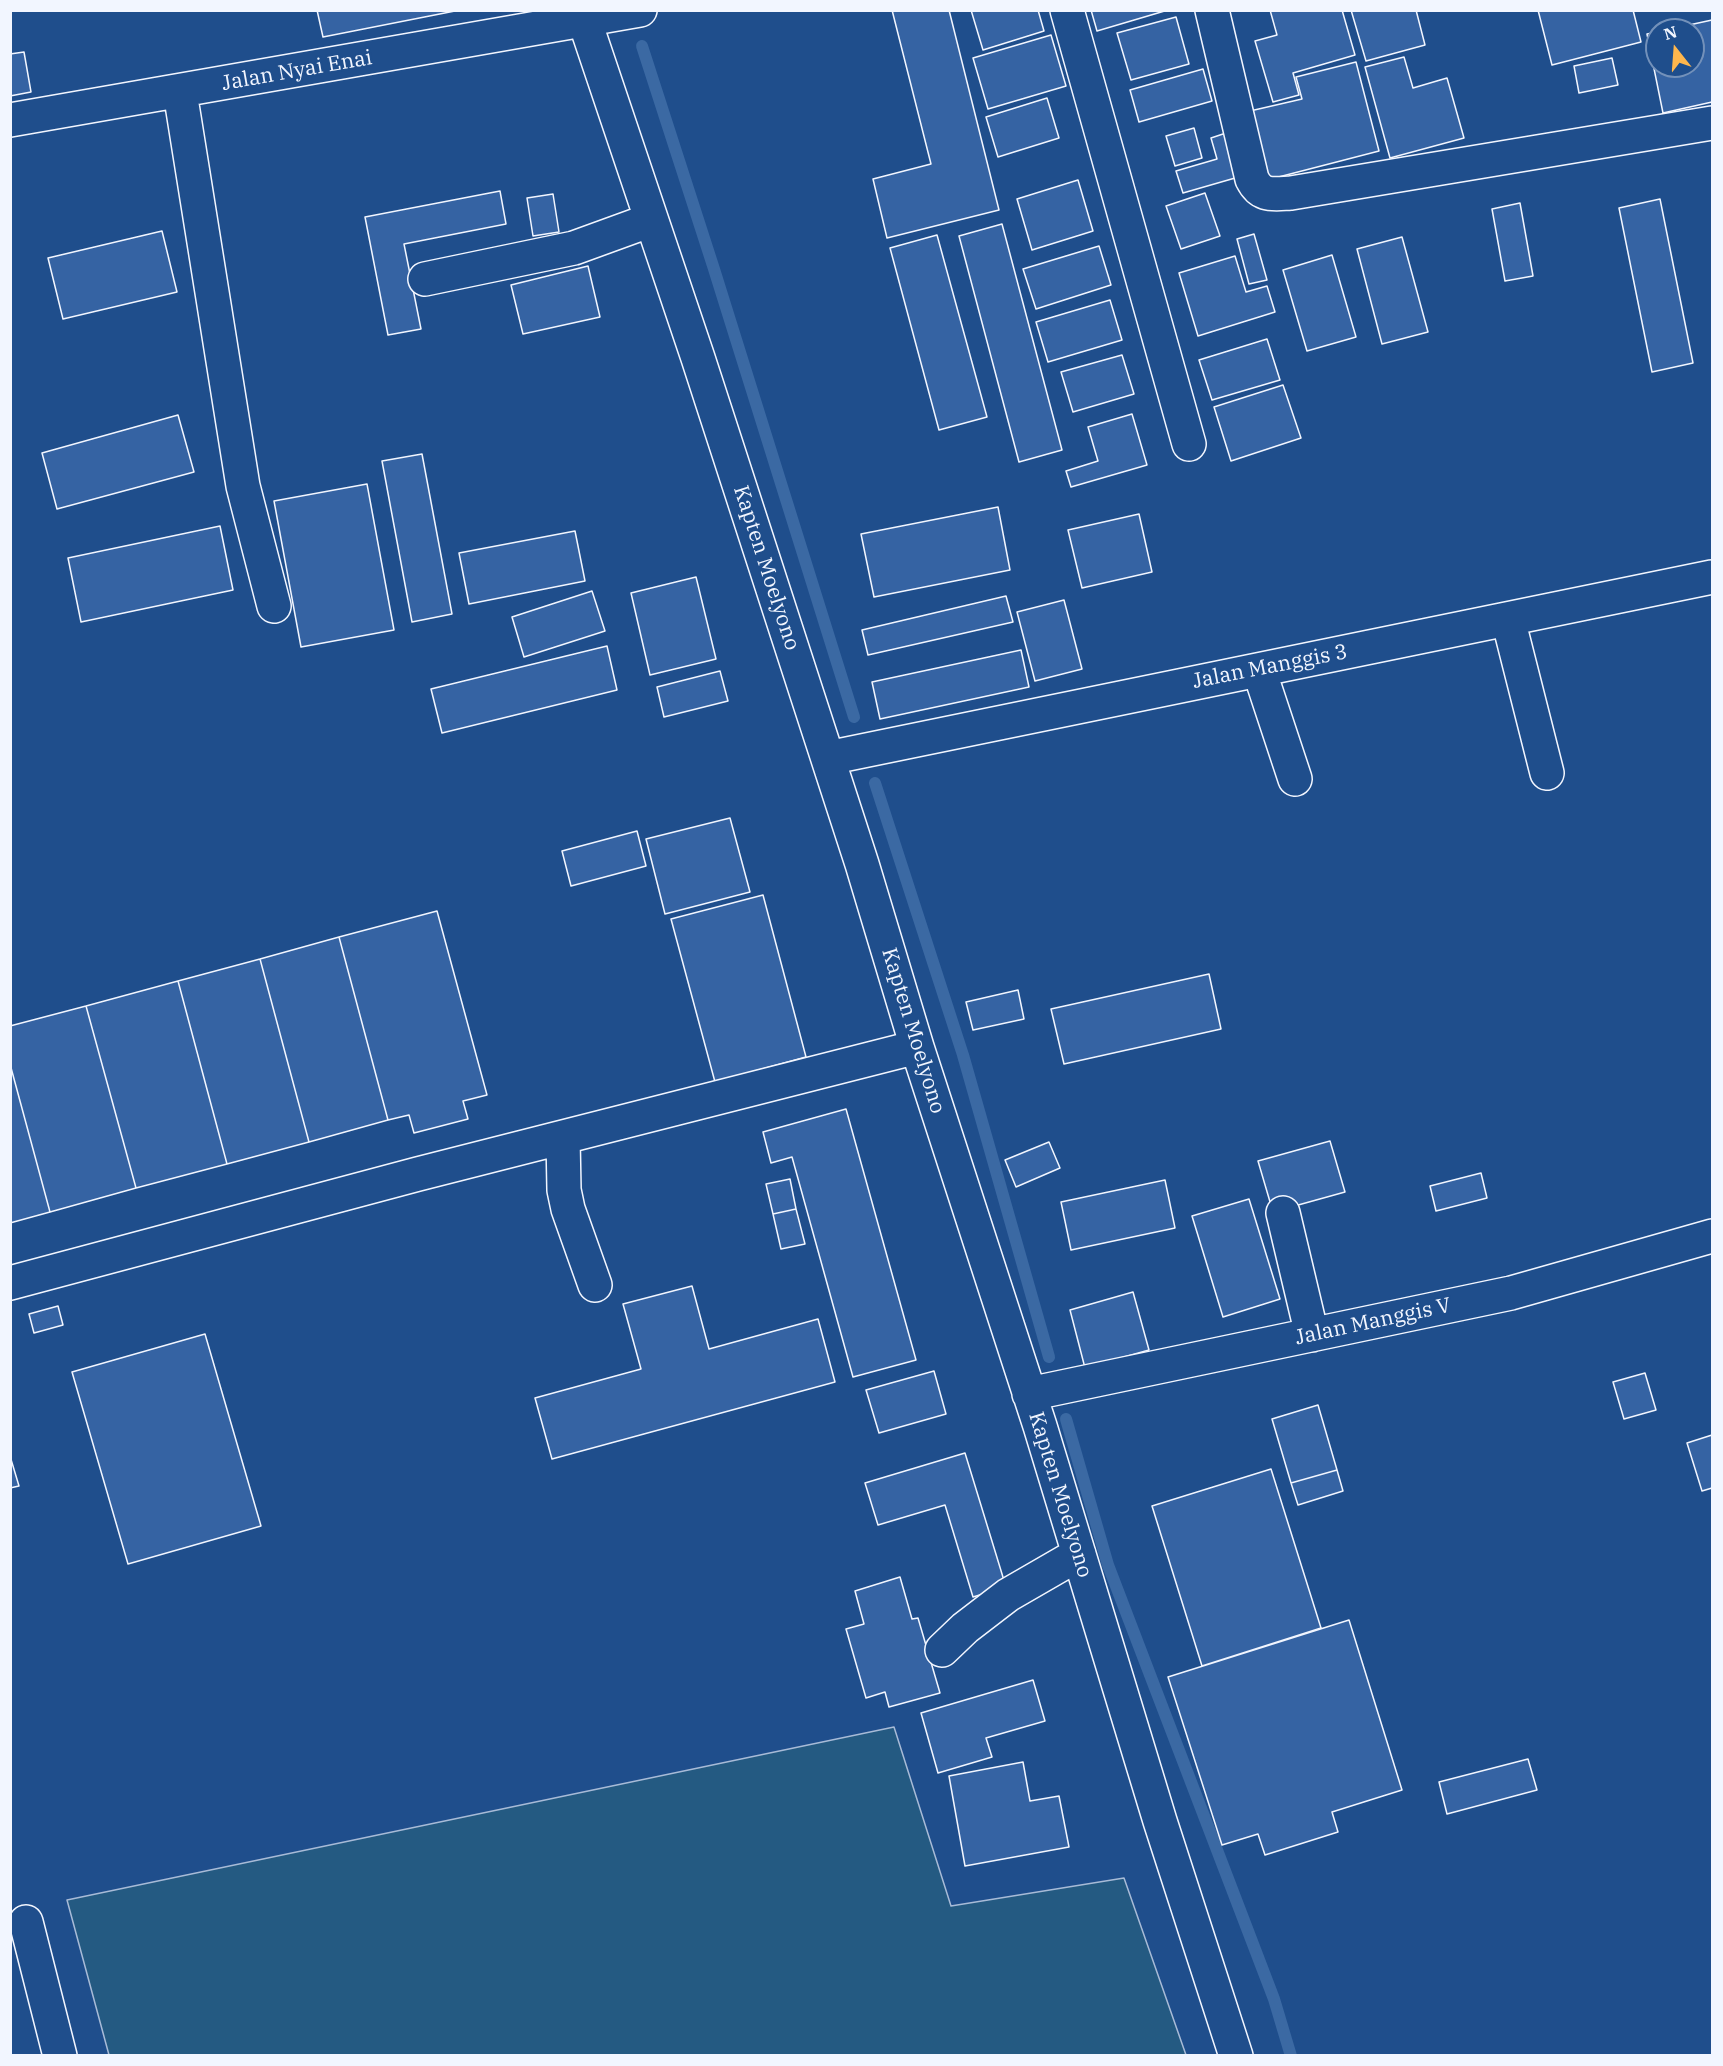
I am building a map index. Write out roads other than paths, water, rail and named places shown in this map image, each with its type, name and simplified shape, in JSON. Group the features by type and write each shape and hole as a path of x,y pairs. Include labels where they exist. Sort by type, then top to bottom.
{"street":[{"name":"Jalan Nyai Enai","path":"10,120 180,92 582,15 640,10"},
{"path":"1067,10 1189,444"},
{"path":"1212,10 1252,178 1257,189 1264,192 1291,193 1713,123"},
{"name":"Kapten Moelyono","path":"582,15 705,380 862,864 917,1047 1079,1554 1160,1821 1236,2055"},
{"path":"180,92 243,486 274,606"},
{"path":"424,279 574,248 651,220"},
{"name":"Jalan Manggis 3","path":"828,758 1713,578"},
{"path":"1508,619 1547,773"},
{"path":"1259,669 1295,779"},
{"path":"10,1283 917,1047"},
{"path":"563,1138 564,1190 568,1209 595,1285"},
{"path":"1283,1213 1312,1335"},
{"name":"Jalan Manggis V","path":"1029,1394 1511,1293 1713,1236"},
{"path":"942,1650 965,1628 1008,1595 1079,1554"},
{"path":"26,1922 60,2055"}],"waterway":[{"path":"642,46 854,717"},
{"path":"875,783 963,1055 1049,1357"},
{"path":"1066,1419 1108,1565 1274,1999 1291,2056"}]}
